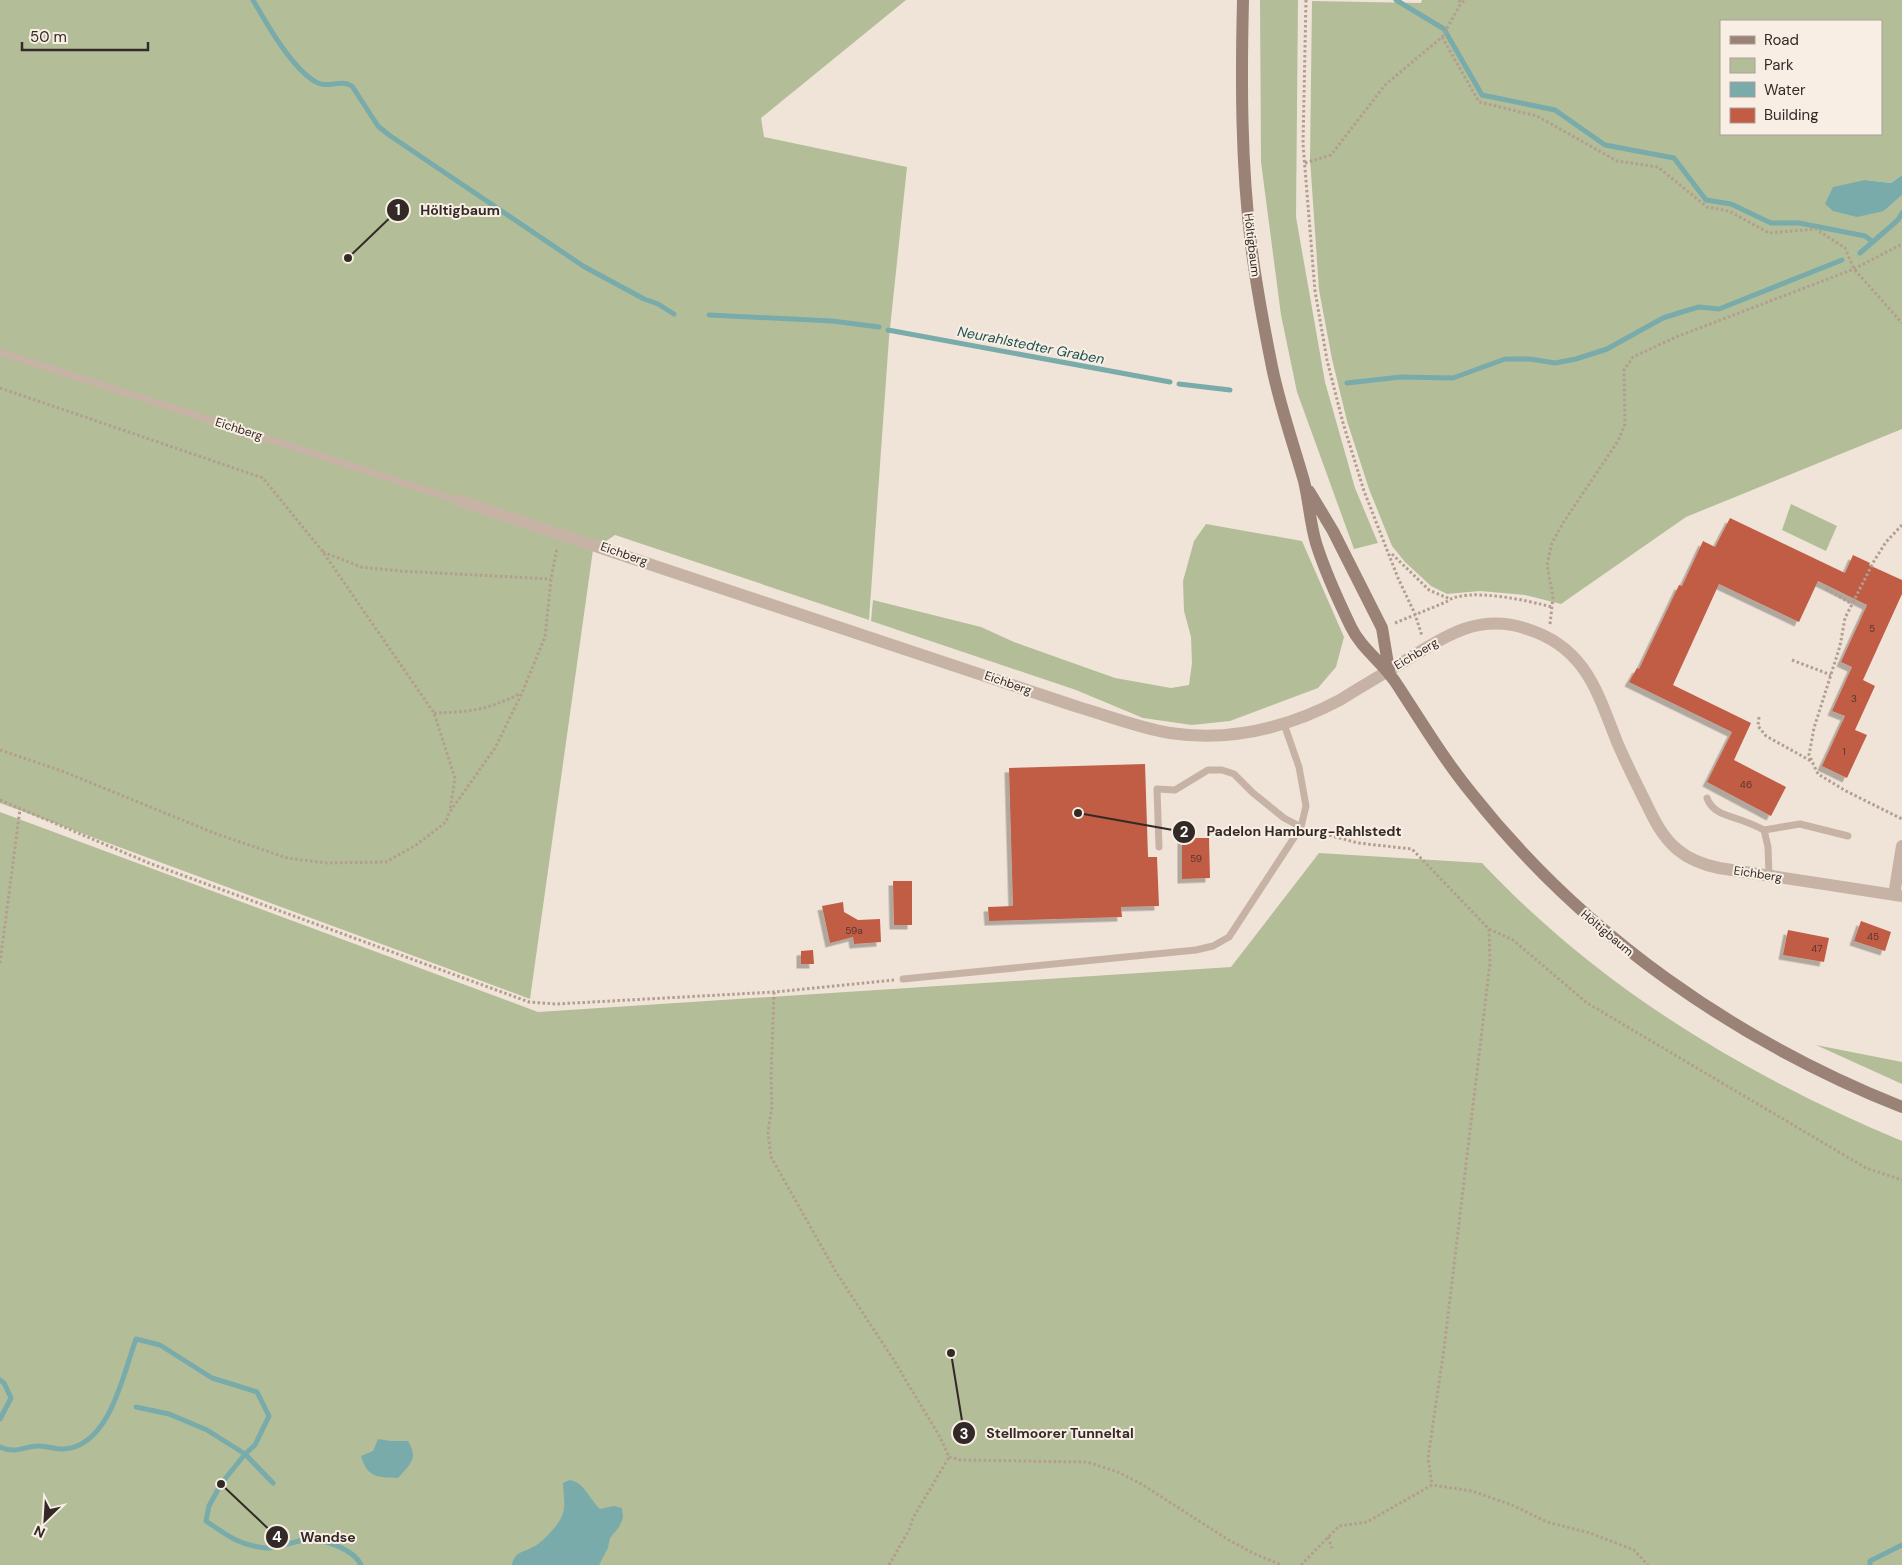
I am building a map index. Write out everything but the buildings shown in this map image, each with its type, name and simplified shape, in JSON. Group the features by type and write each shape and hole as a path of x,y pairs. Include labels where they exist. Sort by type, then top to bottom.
{"main road":[{"name":"Höltigbaum","path":"1243,0 1242,122 1245,176 1251,245 1273,371 1305,485 1316,541 1332,585 1358,641 1388,670 1435,744 1473,796 1529,861 1602,930 1666,979 1741,1028 1833,1078 1902,1108"},
{"name":"Höltigbaum","path":"1305,485 1333,531 1382,628 1388,670"}],"street":[{"name":"Eichberg","path":"460,501 1136,725 1170,733 1214,736 1249,733 1284,724 1321,710 1450,634 1467,628 1494,624 1521,627 1556,641 1579,661 1592,681 1622,753 1652,815 1666,839 1676,849 1696,861 1719,868 1898,896"},
{"path":"1898,896 1902,846"}],"lane":[{"name":"Eichberg","path":"0,352 460,501"},
{"path":"903,979 1196,950 1214,946 1229,936 1301,827 1306,806 1299,767 1284,724"},
{"path":"1158,847 1157,789 1175,790 1208,770 1222,770 1234,774 1253,793 1284,818 1301,827"},
{"path":"1707,798 1709,805 1718,812 1764,830 1800,824 1848,836"},
{"path":"1764,830 1768,847 1769,876"}],"path":[{"path":"1306,0 1303,144 1315,291 1328,360 1343,423 1364,491 1390,552 1398,578 1415,614 1425,648"},
{"path":"1305,164 1331,156 1385,84 1442,37 1460,1 1467,0"},
{"path":"1442,37 1479,102 1537,116 1617,161 1658,167 1707,208 1729,211 1769,233 1816,229 1845,248 1854,269 1902,323"},
{"path":"1382,628 1450,599 1481,595 1524,600 1552,608 1553,597 1547,565 1552,543 1563,523 1618,441 1625,424 1624,370 1633,357 1676,337 1854,269 1902,244"},
{"path":"0,388 263,478 323,552 434,713 455,778 446,822 416,845 386,862 327,863 287,858 214,833 62,771 0,750"},
{"path":"1902,525 1886,542 1874,561 1845,618 1840,646 1820,705 1809,755 1818,774 1846,791 1902,819"},
{"path":"449,813 495,748 522,693 545,637 551,579 557,545"},
{"path":"323,552 361,567 400,571 551,579"},
{"path":"1390,552 1429,590 1450,599"},
{"path":"1826,589 1852,604"},
{"path":"1792,660 1831,675"},
{"path":"434,713 470,712 500,704 522,693"},
{"path":"1759,717 1758,726 1766,736 1812,761"},
{"path":"0,800 149,863 529,1002 556,1004 774,992 903,979"},
{"path":"0,963 20,809"},
{"path":"1301,827 1358,843 1412,849 1489,929 1513,940 1587,1003 1866,1168 1902,1180"},
{"path":"1432,1485 1428,1458 1444,1349 1490,963 1489,929"},
{"path":"774,992 770,1077 772,1106 768,1132 771,1157 836,1272 893,1359 940,1437 949,1457"},
{"path":"889,1565 910,1530 913,1518 949,1457"},
{"path":"949,1457 962,1460 1050,1463 1087,1462 1118,1472 1143,1485 1228,1539 1253,1553 1281,1565"},
{"path":"1301,1565 1340,1526 1366,1522 1432,1485 1472,1491 1512,1505 1546,1522 1590,1533 1634,1550 1648,1565"},
{"path":"1328,1536 1332,1548"}],"green space":[{"path":"0,0 906,0 761,118 764,137 907,167 889,338 869,620 615,535 593,550 530,999 0,803"},
{"path":"1260,0 1298,0 1296,217 1325,382 1355,488 1378,543 1354,549 1297,392 1281,315 1261,162"},
{"path":"1422,0 1902,0 1902,175 1891,183 1865,180 1884,211 1902,195 1902,429 1686,517 1561,604 1525,595 1480,591 1447,594 1431,586 1405,562 1392,546 1369,489 1347,421 1332,359 1319,290 1310,159 1312,1 1421,3"},
{"path":"1791,504 1837,526 1826,551 1782,530"},
{"path":"1206,524 1302,541 1344,637 1336,667 1318,688 1230,721 1192,725 1143,718 1076,690 871,621 873,600 981,627 1014,642 1115,678 1171,688 1189,685 1192,663 1191,637 1184,611 1183,581 1194,541"},
{"path":"0,812 538,1012 1231,967 1319,853 1482,863 1527,908 1575,950 1677,1024 1731,1057 1786,1087 1902,1141 1902,1565 0,1565"},
{"path":"1816,1045 1902,1062 1902,1084"}],"water":[{"path":"1902,175 1902,195 1884,211 1857,217 1833,211 1825,204 1833,187 1865,180 1891,183"},
{"path":"378,1439 408,1441 413,1452 412,1461 398,1478 374,1475 363,1463 361,1456 373,1451"},
{"path":"570,1480 580,1485 600,1509 614,1506 622,1508 623,1518 619,1527 610,1538 608,1548 599,1565 512,1565 513,1560 518,1554 534,1547 551,1532 559,1521 564,1509 563,1483"}],"waterway":[{"name":"Neurahlstedter Graben","path":"253,0 281,46 309,77 318,83 326,85 344,83 352,86 378,126 389,135 583,266 674,314"},
{"path":"1396,0 1444,29 1482,95 1555,110 1605,145 1674,158 1706,200 1731,204 1771,223 1799,223 1865,236 1873,242"},
{"path":"1860,253 1898,220 1902,213"},
{"path":"1347,383 1401,377 1453,378 1505,359 1530,359 1555,363 1576,359 1607,349 1663,318 1699,307 1719,309 1842,260"},
{"name":"Neurahlstedter Graben","path":"709,315 832,321 879,327"},
{"name":"Neurahlstedter Graben","path":"888,330 1170,382"},
{"name":"Neurahlstedter Graben","path":"1179,384 1230,390"},
{"path":"0,1447 11,1450 40,1446 64,1449 80,1445 93,1435 104,1422 120,1388 136,1339 160,1345 212,1378 257,1392 269,1416 255,1445 245,1454 221,1484 209,1506 206,1521 234,1539 257,1547 275,1547 304,1540 327,1542 344,1549 357,1559 361,1565"},
{"path":"0,1380 4,1383 11,1398 0,1419"},
{"path":"136,1407 169,1414 207,1430 245,1454 273,1483"},
{"path":"1870,1565 1870,1561 1902,1545"}],"place":[{"name":"Höltigbaum","path":"348,258"},
{"name":"Padelon Hamburg-Rahlstedt","path":"1078,813"},
{"name":"Stellmoorer Tunneltal","path":"951,1353"},
{"name":"Wandse","path":"221,1484"}]}
